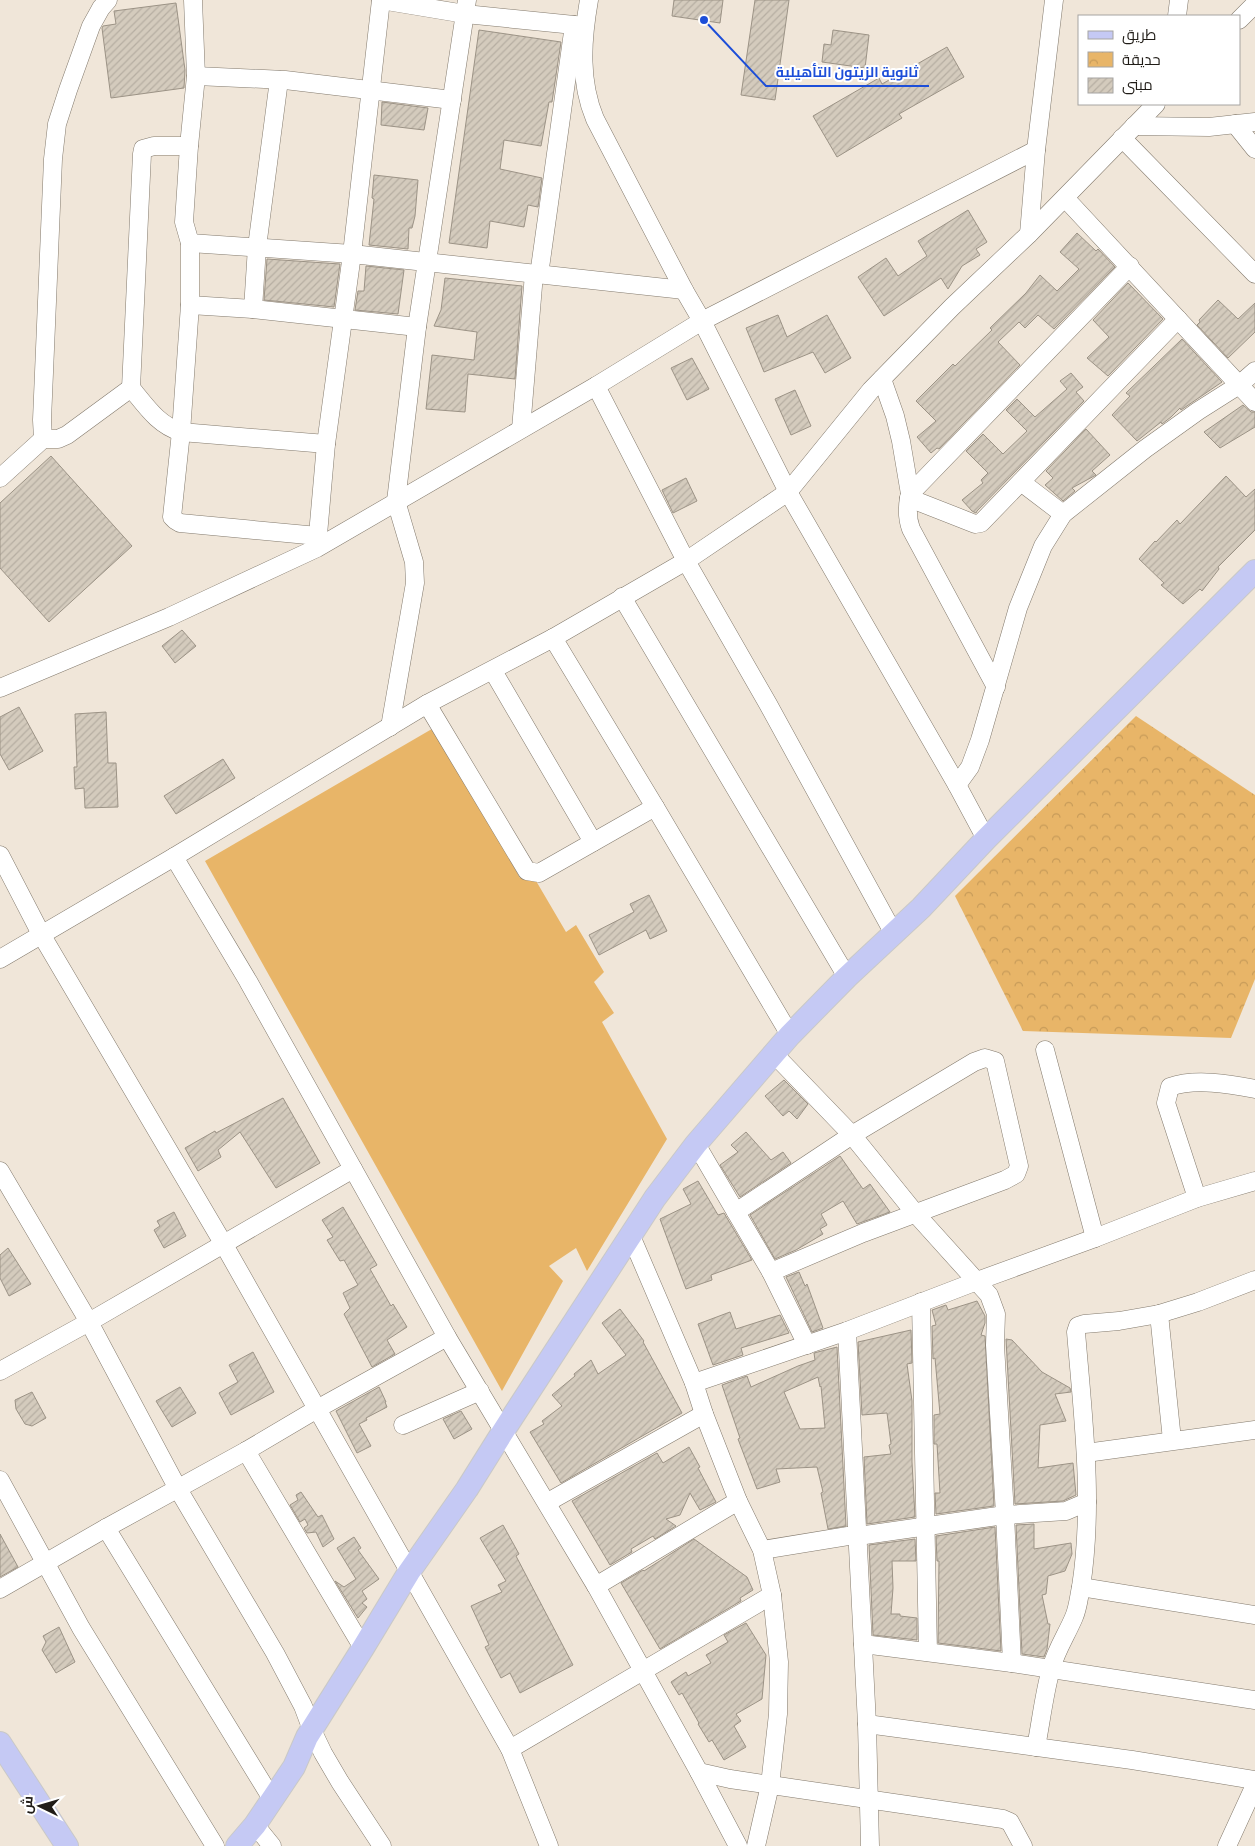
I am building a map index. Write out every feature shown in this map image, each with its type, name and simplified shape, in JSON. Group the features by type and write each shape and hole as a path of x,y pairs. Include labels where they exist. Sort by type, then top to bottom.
{"main road":[{"path":"237,1846 255,1825 294,1767 312,1730 409,1572 467,1489 656,1198 696,1144 790,1035 846,977 894,934 986,839 1255,571"},
{"path":"0,1744 67,1846"}],"street":[{"path":"43,439 42,420 53,159 57,124 91,26 100,8 108,0"},
{"path":"193,0 196,76 184,222 190,243 190,306 181,432 172,517 180,523 317,542"},
{"path":"317,542 326,444 352,254 381,0 466,7 579,25"},
{"path":"521,429 536,274 579,25 589,0"},
{"path":"1029,234 1036,150 1054,0"},
{"path":"1178,15 1179,0"},
{"path":"1240,19 1255,4"},
{"path":"390,727 415,583 414,562 396,502 417,327 466,7"},
{"path":"579,25 584,84 588,102 595,119 702,321 788,492 957,785 986,839"},
{"path":"196,76 279,80 452,100"},
{"path":"253,309 257,247 279,80"},
{"path":"0,958 174,857 428,704 553,638 686,560 788,492 871,390 952,307 1065,198 1155,105"},
{"path":"1128,132 1255,122"},
{"path":"1235,124 1255,149"},
{"path":"1128,132 1255,274"},
{"path":"189,146 154,146 143,149 131,388 159,422 172,430 326,444"},
{"path":"0,688 169,617 396,502 596,386 702,321 1036,150"},
{"path":"1065,198 1255,402"},
{"path":"190,243 428,261 684,290"},
{"path":"909,496 1130,266"},
{"path":"190,306 253,309 417,327"},
{"path":"909,496 975,524 981,522 1022,482 1178,319"},
{"path":"957,785 970,767 996,687 1018,608 1044,546 1063,514 1198,410 1239,385 1255,371"},
{"path":"882,379 895,416 901,441 909,496 908,520 911,529 996,687"},
{"path":"596,386 686,560 894,934"},
{"path":"0,478 43,439 67,435 131,388"},
{"path":"1022,482 1063,514"},
{"path":"622,597 846,977"},
{"path":"553,638 790,1035"},
{"path":"493,671 593,842"},
{"path":"428,704 527,871 539,873 655,807"},
{"path":"0,855 41,934 223,1243 510,1749 549,1846"},
{"path":"174,857 248,981 448,1336 596,1586 738,1846"},
{"path":"1045,1050 1095,1238"},
{"path":"774,1054 852,1135 915,1213 989,1295 996,1314 995,1345 1012,1663"},
{"path":"736,1212 852,1135 974,1062 985,1058 995,1061 1019,1166 1016,1174 771,1272"},
{"path":"1197,1198 1166,1103 1170,1086 1181,1083 1208,1083 1255,1089"},
{"path":"696,1144 771,1272 807,1345"},
{"path":"0,1371 89,1322 353,1169"},
{"path":"0,1170 89,1322 178,1489 275,1653 304,1706 312,1730 340,1782 382,1846"},
{"path":"694,1383 846,1332 1197,1198 1255,1181"},
{"path":"631,1236 694,1383 738,1501 762,1550 772,1595 780,1662 778,1714 770,1785 756,1846"},
{"path":"1036,1747 1051,1669 1062,1640 1075,1615 1081,1587 1087,1502 1086,1453 1076,1332 1078,1326 1159,1314 1198,1302 1255,1280"},
{"path":"921,1302 927,1526 928,1652"},
{"path":"1159,1314 1172,1440"},
{"path":"846,1332 867,1724 870,1846"},
{"path":"0,1589 448,1336"},
{"path":"403,1425 480,1391"},
{"path":"548,1502 704,1414"},
{"path":"1086,1453 1255,1430"},
{"path":"246,1451 363,1648"},
{"path":"0,1480 81,1628 215,1846"},
{"path":"596,1586 738,1501"},
{"path":"762,1550 848,1536 1005,1515 1066,1511 1087,1502"},
{"path":"106,1528 272,1799"},
{"path":"1081,1587 1255,1616"},
{"path":"510,1749 772,1595"},
{"path":"863,1644 1012,1663 1255,1700"},
{"path":"867,1724 1255,1780"},
{"path":"699,1772 730,1779 1003,1820 1010,1822 1023,1846"},
{"path":"1227,1846 1255,1785"},
{"path":"255,1825 272,1846"}],"green space":[{"path":"1136,716 1255,795 1255,979 1231,1038 1023,1031 955,896"},
{"path":"437,726 520,878 532,874 566,932 576,925 604,972 594,982 614,1013 602,1022 667,1139 587,1271 576,1248 549,1266 563,1281 502,1391 205,861"}],"building":[{"path":"674,0 723,0 720,23 672,16"},
{"path":"755,0 789,0 775,100 741,95"},
{"path":"176,3 185,70 184,88 111,98 103,26 116,24 114,11"},
{"path":"479,30 561,42 552,102 549,102 541,146 504,140 500,169 542,178 538,207 528,205 524,227 490,221 487,248 449,243"},
{"path":"833,30 869,35 865,68 822,62 824,44 831,45"},
{"path":"947,47 964,77 899,114 902,118 837,157 813,116 879,78 882,84"},
{"path":"382,102 428,108 424,130 381,125"},
{"path":"374,175 418,180 415,216 412,228 409,228 408,249 369,245 374,199 372,198"},
{"path":"968,210 987,242 976,249 980,255 962,266 948,289 941,278 884,316 858,277 886,258 898,276 927,256 918,241"},
{"path":"1077,233 1096,251 1098,249 1115,267 1054,329 1038,315 1025,328 1019,322 998,342 1020,365 939,449 937,448 931,453 917,437 936,421 916,401 953,364 955,366 992,330 990,328 1026,293 1040,275 1057,291 1079,269 1060,252"},
{"path":"267,259 340,264 334,307 264,300"},
{"path":"366,266 404,270 398,314 355,310 358,291 364,291"},
{"path":"445,278 522,286 515,379 468,374 465,412 426,409 432,355 474,360 477,332 434,326 441,310"},
{"path":"1128,283 1163,319 1108,376 1087,358 1109,337 1093,320"},
{"path":"1218,300 1238,319 1255,303 1255,332 1228,358 1197,325 1200,322 1199,320"},
{"path":"778,315 787,337 827,315 851,358 825,373 813,352 764,372 746,328"},
{"path":"1182,339 1222,382 1181,410 1180,408 1162,424 1161,422 1137,441 1112,415 1130,396 1126,393"},
{"path":"692,358 709,389 687,400 671,368"},
{"path":"1071,373 1083,387 1076,392 1084,401 976,513 972,511 962,500 983,483 981,480 988,473 966,451 983,434 1003,454 1027,431 1006,410 1017,399 1035,417 1067,389 1060,381"},
{"path":"795,390 811,426 791,435 775,399"},
{"path":"1243,405 1251,412 1255,412 1255,427 1220,448 1204,432"},
{"path":"1086,429 1110,455 1092,471 1096,475 1072,488 1075,491 1063,501 1045,485 1053,478 1046,471"},
{"path":"51,456 132,546 49,622 0,568 0,503"},
{"path":"1226,476 1246,497 1255,489 1255,530 1218,567 1219,569 1202,591 1200,589 1183,604 1161,585 1164,583 1139,559 1177,520 1180,524"},
{"path":"686,478 697,501 673,513 662,490"},
{"path":"182,630 196,646 175,663 162,646"},
{"path":"19,707 43,751 9,770 0,754 0,717"},
{"path":"106,712 108,763 116,763 118,807 85,808 84,788 75,789 74,767 77,767 75,714"},
{"path":"223,759 235,778 176,814 164,796"},
{"path":"649,895 667,931 650,939 646,930 599,955 589,935 634,912 630,904"},
{"path":"784,1080 808,1104 797,1119 789,1111 783,1116 765,1096"},
{"path":"283,1098 320,1163 276,1188 240,1132 218,1150 221,1157 198,1171 185,1148 215,1131 216,1133"},
{"path":"746,1132 771,1160 783,1152 791,1163 740,1197 720,1165 738,1152 731,1145"},
{"path":"840,1156 863,1189 870,1184 890,1212 857,1224 843,1201 821,1214 827,1225 820,1229 823,1234 796,1250 775,1259 750,1215"},
{"path":"698,1181 718,1215 724,1213 752,1260 711,1275 712,1280 686,1289 660,1219 691,1204 683,1189"},
{"path":"343,1207 377,1265 370,1269 391,1306 393,1304 407,1327 387,1340 395,1354 372,1367 344,1314 350,1308 343,1293 358,1285 344,1260 340,1261 327,1240 333,1237 322,1220"},
{"path":"174,1212 186,1236 164,1248 154,1230 160,1226 157,1221"},
{"path":"8,1248 31,1284 9,1296 0,1278 0,1255"},
{"path":"799,1272 805,1286 807,1284 823,1328 812,1332 786,1277"},
{"path":"977,1301 985,1316 981,1335 985,1336 994,1506 936,1514 935,1493 940,1493 937,1444 934,1444 934,1415 940,1414 935,1358 933,1359 932,1326 936,1325 932,1310 946,1305 948,1310"},
{"path":"620,1309 644,1341 682,1413 561,1483 530,1432 544,1424 542,1421 562,1406 552,1395 591,1360 598,1374 626,1355 602,1323"},
{"path":"730,1312 736,1329 780,1315 789,1333 741,1348 743,1355 713,1365 698,1324"},
{"path":"911,1330 912,1363 907,1364 912,1401 912,1462 915,1517 867,1524 864,1457 891,1454 889,1445 891,1444 887,1413 862,1415 858,1342"},
{"path":"1006,1339 1012,1340 1042,1372 1070,1388 1071,1392 1055,1394 1066,1421 1040,1425 1038,1468 1073,1463 1076,1495 1063,1501 1015,1504"},
{"path":"837,1347 846,1526 828,1529 821,1493 823,1492 817,1467 776,1469 780,1482 757,1489 738,1439 740,1438 722,1385 747,1376 751,1387 815,1360 814,1353","holes":["818,1377 825,1428 800,1429 784,1392"]},
{"path":"253,1352 274,1392 231,1415 219,1393 238,1382 229,1365"},
{"path":"180,1387 196,1413 172,1427 156,1401"},
{"path":"379,1387 387,1407 359,1424 371,1446 357,1453 336,1411"},
{"path":"32,1392 46,1418 32,1426 25,1424 16,1409 15,1400"},
{"path":"461,1411 472,1429 454,1439 443,1419"},
{"path":"689,1447 716,1502 700,1510 690,1493 680,1515 666,1519 676,1526 655,1539 653,1536 631,1549 632,1552 610,1565 572,1501 657,1453 663,1463"},
{"path":"301,1492 318,1517 322,1515 334,1539 323,1547 316,1532 307,1533 304,1528 308,1525 305,1519 300,1522 290,1505 298,1500 296,1495"},
{"path":"1034,1524 1034,1549 1071,1543 1072,1554 1065,1571 1048,1576 1046,1594 1042,1595 1048,1624 1050,1624 1047,1649 1044,1657 1022,1654 1016,1525"},
{"path":"503,1525 519,1554 516,1556 573,1665 520,1693 510,1673 501,1678 485,1647 489,1645 471,1606 502,1592 498,1585 506,1581 480,1538"},
{"path":"995,1527 1001,1651 938,1643 939,1561 937,1561 936,1536"},
{"path":"0,1534 18,1567 0,1577"},
{"path":"354,1537 361,1548 358,1550 379,1579 362,1591 367,1599 362,1603 367,1607 358,1618 335,1581 344,1587 356,1579 337,1548"},
{"path":"694,1539 747,1577 753,1590 740,1598 741,1601 660,1649 621,1583 644,1571"},
{"path":"915,1539 916,1561 892,1561 893,1588 891,1614 917,1618 917,1640 873,1635 869,1545"},
{"path":"746,1623 766,1655 762,1699 736,1714 741,1721 734,1726 746,1747 724,1760 712,1740 709,1742 682,1693 679,1695 671,1682 686,1672 688,1676 711,1663 706,1655 728,1642 724,1635"},
{"path":"59,1627 75,1662 56,1673 42,1650 46,1642 43,1636"}],"place":[{"name":"ثانوية الزيتون التأهيلية","path":"704,20"}]}
